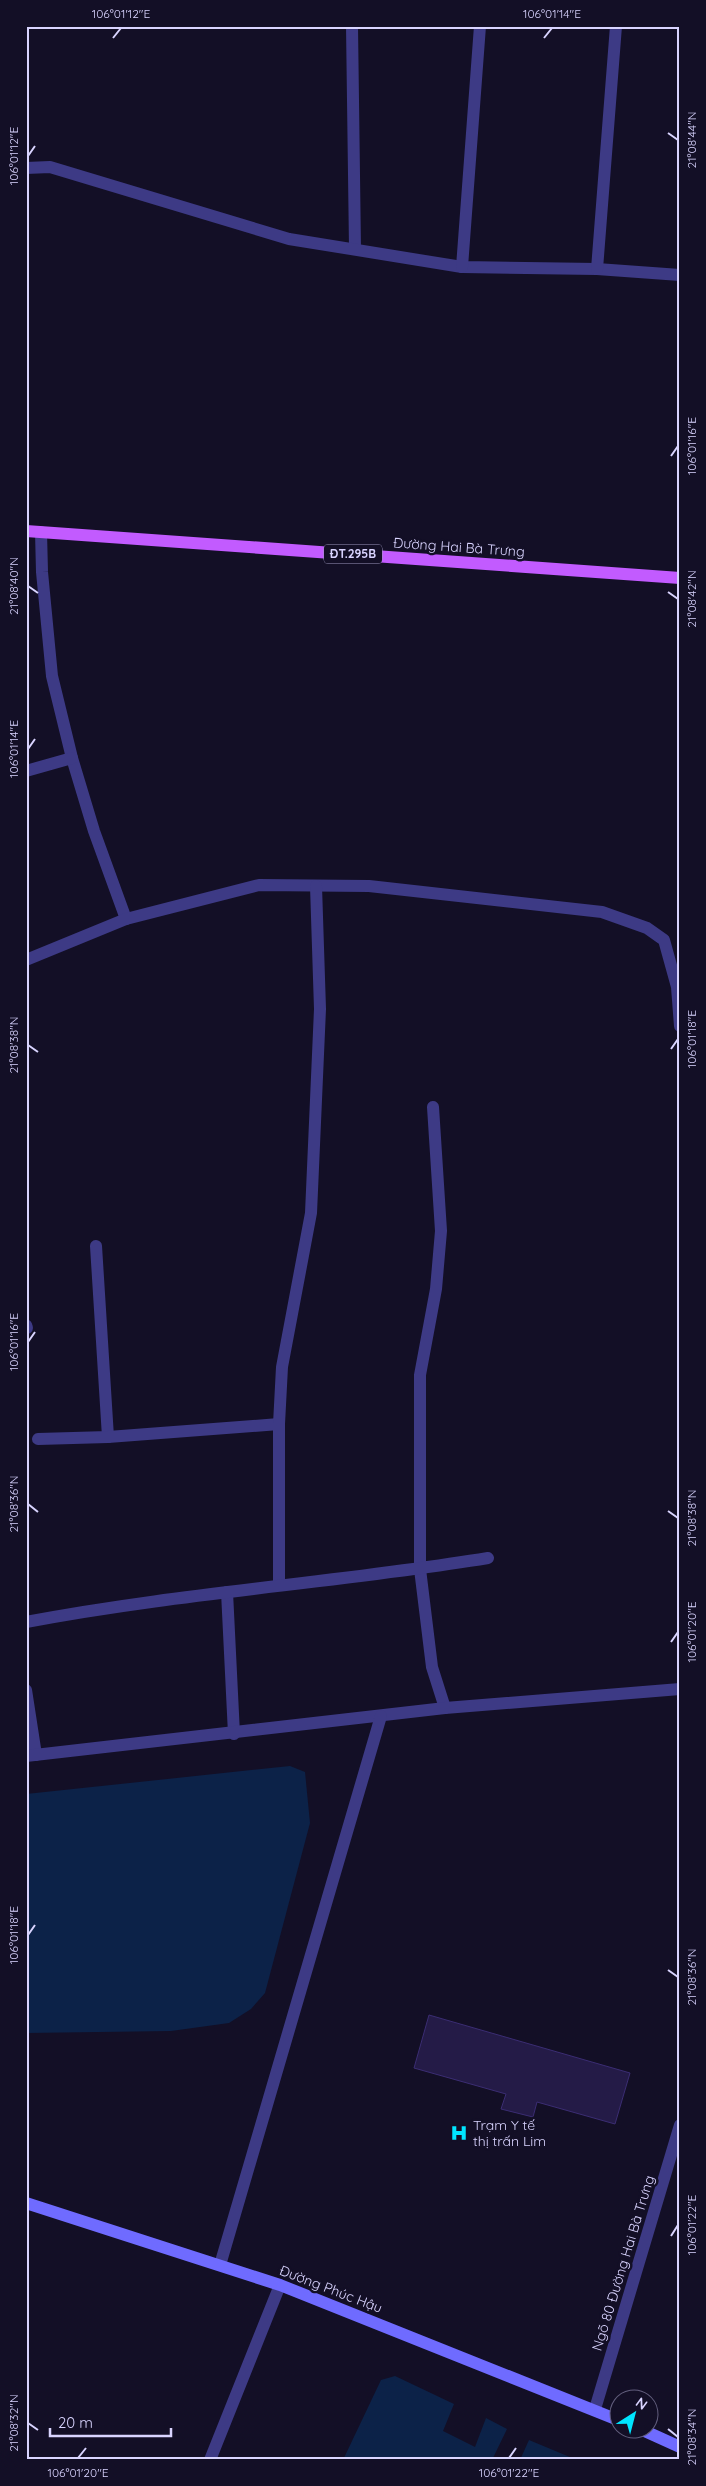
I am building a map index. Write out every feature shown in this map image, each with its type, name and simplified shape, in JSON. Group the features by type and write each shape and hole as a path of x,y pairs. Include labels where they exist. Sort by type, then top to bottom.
{"main road":[{"name":"Đường Hai Bà Trưng","path":"26,531 680,578"}],"street":[{"path":"352,26 355,249"},
{"path":"462,267 480,26"},
{"path":"597,269 616,26"},
{"path":"26,168 50,167 289,239 462,267 597,269 680,275"},
{"path":"40,532 52,676 72,758 94,831 126,919"},
{"path":"26,772 72,758"},
{"path":"26,960 126,919 259,885 369,886 602,912 647,928 664,940 677,987 680,1026"},
{"path":"279,1585 279,1424 282,1367 311,1213 320,1009 316,886"},
{"path":"433,1107 441,1232 436,1289 420,1375 420,1569 432,1667 445,1708"},
{"path":"96,1246 108,1437"},
{"path":"38,1439 108,1437 279,1424"},
{"path":"26,1622 227,1592 420,1569 488,1558"},
{"path":"227,1592 234,1734"},
{"path":"26,1690 31,1755 234,1734 445,1708 680,1689"},
{"path":"220,2265 382,1716"},
{"name":"Ngõ 80 Đường Hai Bà Trưng","path":"595,2410 680,2125"},
{"name":"Đường Phúc Hậu","path":"26,2203 280,2284 608,2416"},
{"path":"210,2460 280,2284"},
{"path":"658,2437 680,2447"}],"water":[{"path":"290,1766 305,1772 310,1823 265,1993 251,2009 229,2023 171,2031 26,2033 26,1794"},
{"path":"395,2376 454,2404 443,2431 475,2447 486,2418 507,2429 492,2460 343,2460 381,2380"},
{"path":"529,2440 577,2460 520,2460"}],"building":[{"path":"429,2015 630,2073 615,2124 537,2102 533,2117 501,2109 506,2094 414,2068"}],"place":[{"name":"Trạm Y tế thị trấn Lim","path":"459,2133"}]}
